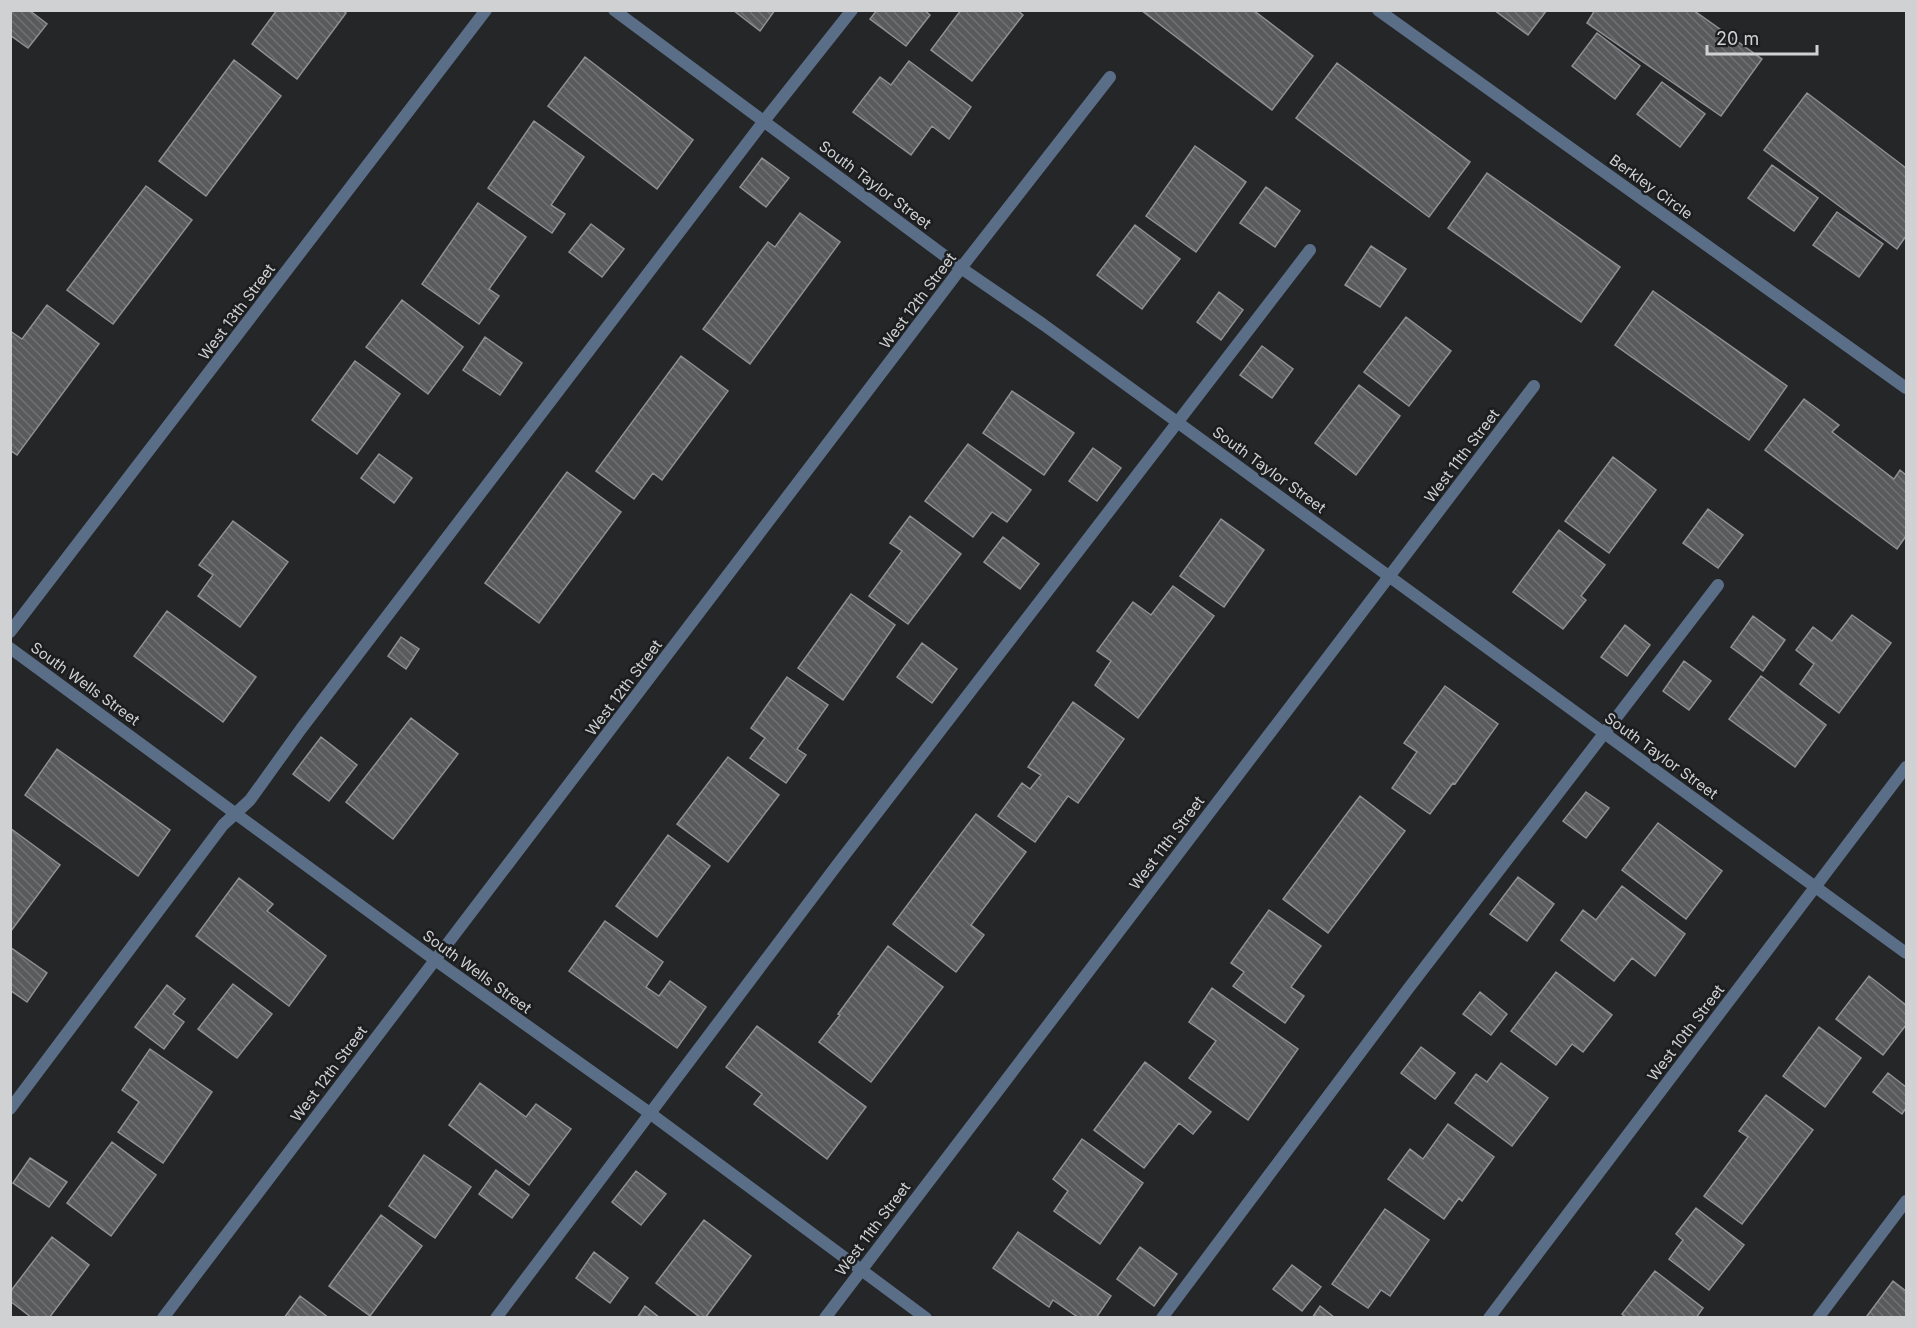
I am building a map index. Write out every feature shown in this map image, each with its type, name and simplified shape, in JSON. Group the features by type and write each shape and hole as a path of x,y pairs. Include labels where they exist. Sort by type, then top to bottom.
{"street":[{"name":"West 13th Street","path":"10,632 486,10"},
{"name":"South Taylor Street","path":"614,10 961,268 1178,422 1906,953"},
{"path":"10,1109 223,825 250,800 315,710 764,121 852,10"},
{"name":"Berkley Circle","path":"1378,10 1906,388"},
{"name":"West 12th Street","path":"163,1317 961,268 1110,77"},
{"path":"496,1317 844,855 1311,250"},
{"name":"West 11th Street","path":"825,1317 1534,386"},
{"path":"1162,1317 1408,989 1718,585"},
{"name":"South Wells Street","path":"10,648 926,1317"},
{"name":"West 10th Street","path":"1489,1317 1906,767"},
{"path":"1818,1317 1906,1201"}],"building":[{"path":"10,10 29,10 47,24 28,48 10,35"},
{"path":"277,10 343,10 346,13 297,79 252,44"},
{"path":"733,10 775,10 760,31"},
{"path":"877,10 924,10 930,15 906,46 870,19"},
{"path":"961,10 1017,10 1023,15 972,81 931,50"},
{"path":"1141,10 1253,10 1313,56 1272,110"},
{"path":"1494,10 1547,10 1528,35"},
{"path":"1595,10 1693,10 1762,59 1721,116 1587,23"},
{"path":"1597,33 1640,66 1615,99 1572,66"},
{"path":"585,57 693,140 657,189 548,106"},
{"path":"234,60 281,96 206,196 159,161"},
{"path":"909,61 971,107 949,139 932,126 911,155 853,112 880,77 891,85"},
{"path":"1337,63 1470,162 1429,217 1296,118"},
{"path":"1662,82 1705,114 1680,147 1637,114"},
{"path":"1807,93 1906,168 1906,236 1897,249 1764,150"},
{"path":"534,121 584,157 551,205 565,214 552,233 488,188"},
{"path":"1195,146 1246,182 1196,252 1146,216"},
{"path":"762,158 789,178 766,207 740,187"},
{"path":"1772,165 1818,198 1794,231 1748,198"},
{"path":"1487,173 1620,267 1581,322 1448,228"},
{"path":"146,186 192,220 113,324 67,290"},
{"path":"1266,187 1300,211 1275,247 1240,223"},
{"path":"478,203 526,237 489,289 499,296 479,324 422,284"},
{"path":"1837,212 1883,244 1859,277 1813,245"},
{"path":"800,213 840,242 750,364 703,329 768,242 775,247"},
{"path":"591,224 624,249 602,277 569,252"},
{"path":"1135,225 1180,259 1142,309 1097,275"},
{"path":"1371,246 1406,269 1380,307 1345,285"},
{"path":"1653,291 1787,386 1749,440 1615,345"},
{"path":"1219,292 1243,310 1221,340 1197,322"},
{"path":"402,300 463,347 428,394 366,347"},
{"path":"47,305 99,344 17,455 10,450 10,331 22,339"},
{"path":"1406,317 1451,351 1409,406 1364,372"},
{"path":"485,337 522,363 500,395 463,370"},
{"path":"1262,346 1293,369 1272,398 1240,375"},
{"path":"681,356 728,391 662,480 653,473 634,499 596,471"},
{"path":"355,361 400,394 357,454 312,420"},
{"path":"1359,385 1400,416 1356,475 1315,443"},
{"path":"1012,391 1074,433 1044,475 983,433"},
{"path":"1804,399 1839,425 1832,432 1894,479 1900,470 1906,475 1906,536 1897,549 1765,450"},
{"path":"968,444 1031,490 1007,522 992,512 973,537 925,501"},
{"path":"1093,448 1121,468 1097,501 1069,481"},
{"path":"379,454 412,478 394,503 361,478"},
{"path":"1613,457 1656,490 1609,553 1565,521"},
{"path":"567,472 621,512 539,623 485,583"},
{"path":"1708,509 1743,535 1718,568 1683,543"},
{"path":"910,516 961,554 908,624 869,596 902,551 890,543"},
{"path":"1221,519 1264,550 1224,607 1180,576"},
{"path":"233,521 288,562 240,627 198,596 213,575 199,565"},
{"path":"1559,530 1605,565 1581,596 1586,600 1563,629 1513,592"},
{"path":"1003,537 1039,564 1020,589 984,562"},
{"path":"1173,586 1214,616 1138,718 1095,685 1111,661 1097,651 1133,602 1151,615"},
{"path":"851,594 895,625 843,700 798,668"},
{"path":"167,611 256,677 223,722 134,656"},
{"path":"1852,615 1891,643 1839,713 1800,684 1814,664 1796,650 1813,627 1832,641"},
{"path":"1753,616 1785,640 1763,671 1731,647"},
{"path":"1625,625 1650,645 1627,676 1601,657"},
{"path":"401,637 419,649 406,669 388,656"},
{"path":"922,643 957,669 932,703 897,677"},
{"path":"1684,661 1711,681 1689,710 1663,691"},
{"path":"1761,676 1826,725 1795,767 1729,719"},
{"path":"787,677 828,705 797,749 806,755 786,783 750,758 765,738 751,728"},
{"path":"1445,686 1498,724 1455,784 1453,783 1430,814 1392,788 1417,752 1404,743"},
{"path":"1073,702 1124,739 1078,803 1068,796 1035,842 998,816 1022,783 1030,789 1041,775 1028,767"},
{"path":"411,718 458,754 393,839 346,802"},
{"path":"321,737 357,765 329,801 293,774"},
{"path":"57,749 170,830 138,876 25,795"},
{"path":"728,757 779,795 728,862 677,824"},
{"path":"1586,792 1609,808 1586,838 1563,821"},
{"path":"1360,796 1405,831 1328,933 1283,899"},
{"path":"976,814 1026,852 971,925 984,935 956,972 893,924"},
{"path":"1658,823 1722,871 1686,919 1622,870"},
{"path":"10,828 60,865 11,931 10,931"},
{"path":"668,835 710,866 657,937 616,906"},
{"path":"1518,877 1554,904 1527,941 1490,914"},
{"path":"239,878 273,904 267,911 326,956 289,1006 196,936"},
{"path":"1622,886 1685,934 1655,976 1632,958 1614,981 1561,940 1583,910 1596,920"},
{"path":"1269,910 1321,946 1291,987 1304,996 1285,1023 1233,986 1244,972 1231,963"},
{"path":"605,921 663,962 646,987 659,996 670,981 706,1007 677,1048 569,971"},
{"path":"888,946 943,987 871,1082 819,1042"},
{"path":"10,947 47,973 27,1002 10,990"},
{"path":"1556,972 1612,1015 1583,1052 1572,1044 1556,1065 1511,1031"},
{"path":"1869,976 1906,1005 1906,1025 1883,1055 1836,1019"},
{"path":"233,984 272,1014 237,1058 198,1029"},
{"path":"167,985 185,999 173,1014 184,1022 164,1049 135,1027"},
{"path":"1212,988 1298,1049 1248,1120 1189,1078 1216,1041 1189,1022"},
{"path":"1480,992 1507,1014 1491,1035 1463,1014"},
{"path":"757,1026 866,1107 827,1159 754,1104 762,1094 726,1067"},
{"path":"1819,1027 1861,1058 1825,1107 1783,1076"},
{"path":"1421,1047 1455,1073 1435,1099 1401,1073"},
{"path":"150,1049 212,1092 163,1163 118,1132 139,1102 122,1090"},
{"path":"1145,1062 1211,1112 1193,1134 1179,1123 1144,1168 1094,1130"},
{"path":"1501,1063 1548,1098 1512,1146 1455,1103 1476,1074 1487,1082"},
{"path":"1888,1073 1906,1087 1906,1108 1902,1114 1873,1092"},
{"path":"480,1083 526,1117 536,1104 571,1129 529,1185 449,1125"},
{"path":"1766,1095 1813,1130 1742,1224 1704,1196 1748,1137 1739,1131"},
{"path":"1448,1124 1494,1157 1462,1201 1459,1198 1444,1219 1388,1179 1410,1149 1423,1159"},
{"path":"1082,1139 1143,1183 1100,1244 1054,1211 1068,1191 1053,1179"},
{"path":"112,1142 156,1175 111,1236 67,1203"},
{"path":"424,1155 471,1187 435,1238 389,1206"},
{"path":"30,1158 67,1182 49,1207 13,1183"},
{"path":"496,1170 529,1195 512,1218 479,1194"},
{"path":"636,1171 666,1194 641,1225 612,1202"},
{"path":"1696,1208 1744,1245 1709,1290 1669,1259 1683,1240 1676,1234"},
{"path":"1385,1209 1429,1240 1390,1296 1381,1290 1368,1308 1332,1284"},
{"path":"381,1215 422,1246 370,1316 329,1286"},
{"path":"704,1220 751,1256 705,1318 701,1318 656,1283"},
{"path":"1018,1232 1111,1296 1096,1318 1079,1318 1053,1300 1049,1307 993,1268"},
{"path":"52,1237 89,1265 49,1318 32,1318 10,1301 10,1292"},
{"path":"1140,1247 1177,1274 1154,1306 1117,1279"},
{"path":"594,1252 628,1278 610,1303 576,1278"},
{"path":"1292,1265 1321,1287 1302,1311 1273,1289"},
{"path":"1655,1271 1703,1308 1696,1318 1627,1318 1622,1314"},
{"path":"1893,1281 1906,1291 1906,1318 1869,1318 1867,1316"},
{"path":"300,1296 329,1318 284,1318"},
{"path":"645,1306 660,1318 637,1318"},
{"path":"1320,1306 1335,1318 1312,1318"}]}
